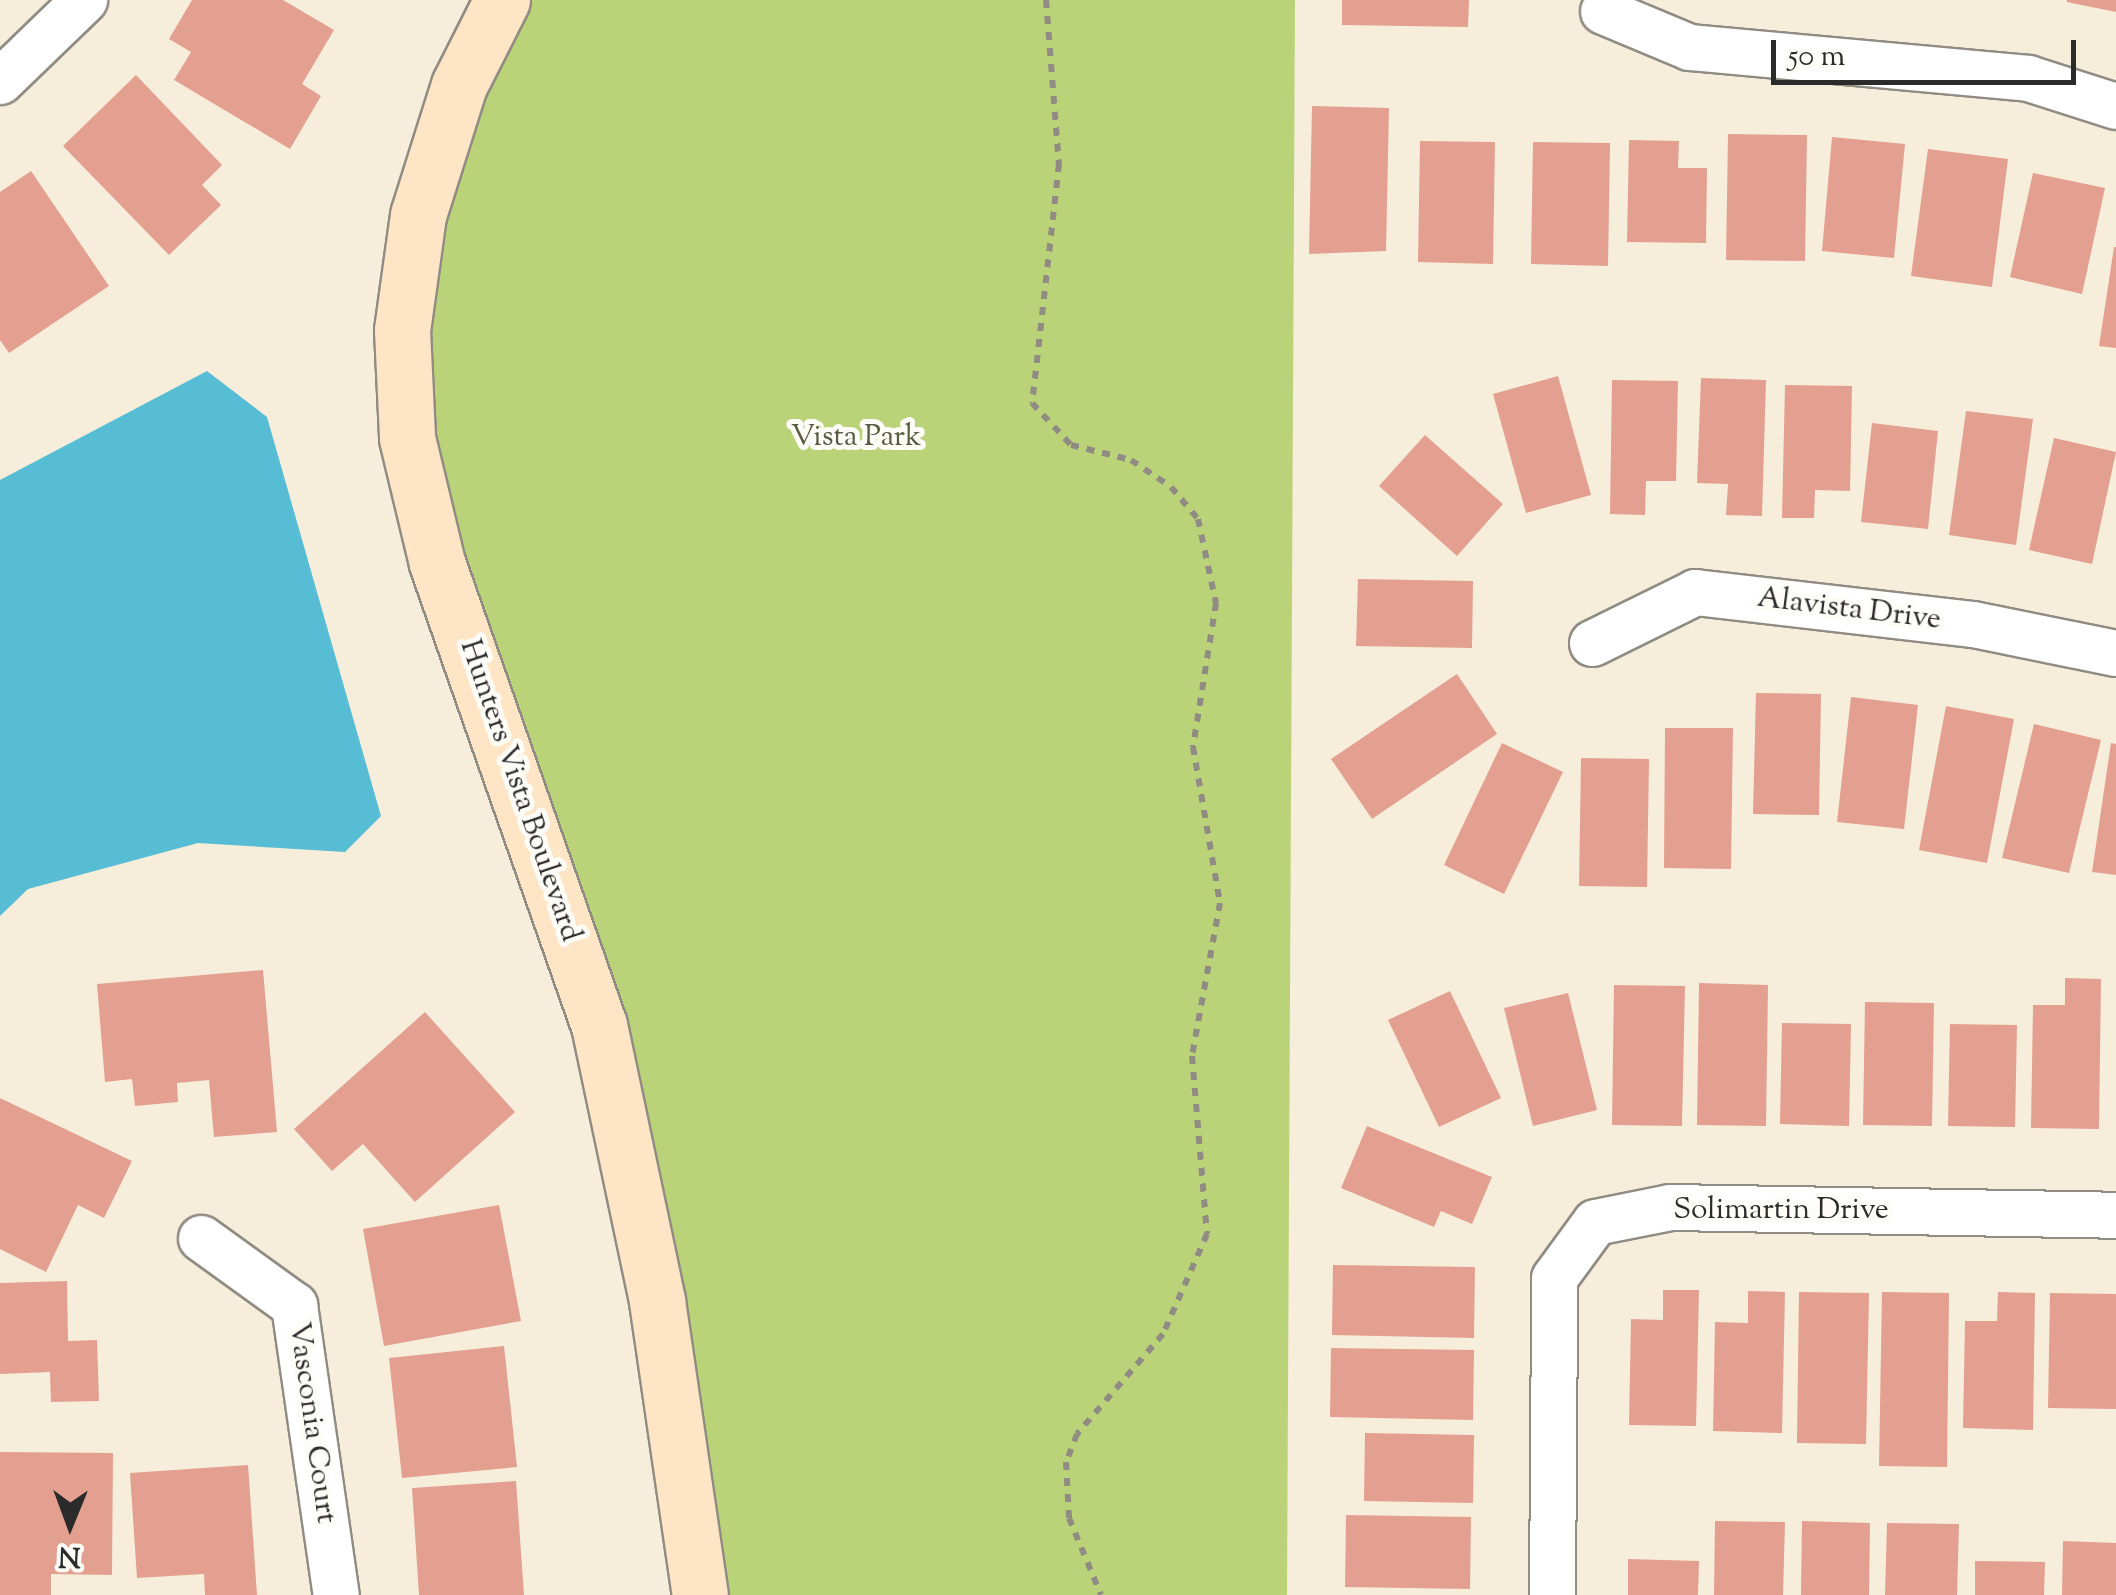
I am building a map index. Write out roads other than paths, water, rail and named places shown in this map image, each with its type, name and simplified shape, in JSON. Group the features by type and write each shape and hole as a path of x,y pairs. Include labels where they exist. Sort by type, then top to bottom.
{"street":[{"path":"0,80 84,0"},
{"name":"Hunters Vista Boulevard","path":"502,0 459,85 418,215 402,330 407,438 436,563 599,1025 657,1301 700,1595"},
{"path":"1603,12 1689,46 2028,78 2116,106"},
{"name":"Alavista Drive","path":"1592,643 1695,592 1973,624 2116,653"},
{"name":"Solimartin Drive","path":"1552,1595 1554,1278 1595,1222 1670,1208 2116,1215"},
{"name":"Vasconia Court","path":"200,1238 294,1305 336,1595"}],"water":[{"path":"207,371 267,417 381,816 345,852 198,843 28,889 0,916 0,480"}],"park label":[{"name":"Vista Park","path":"856,438"}]}
